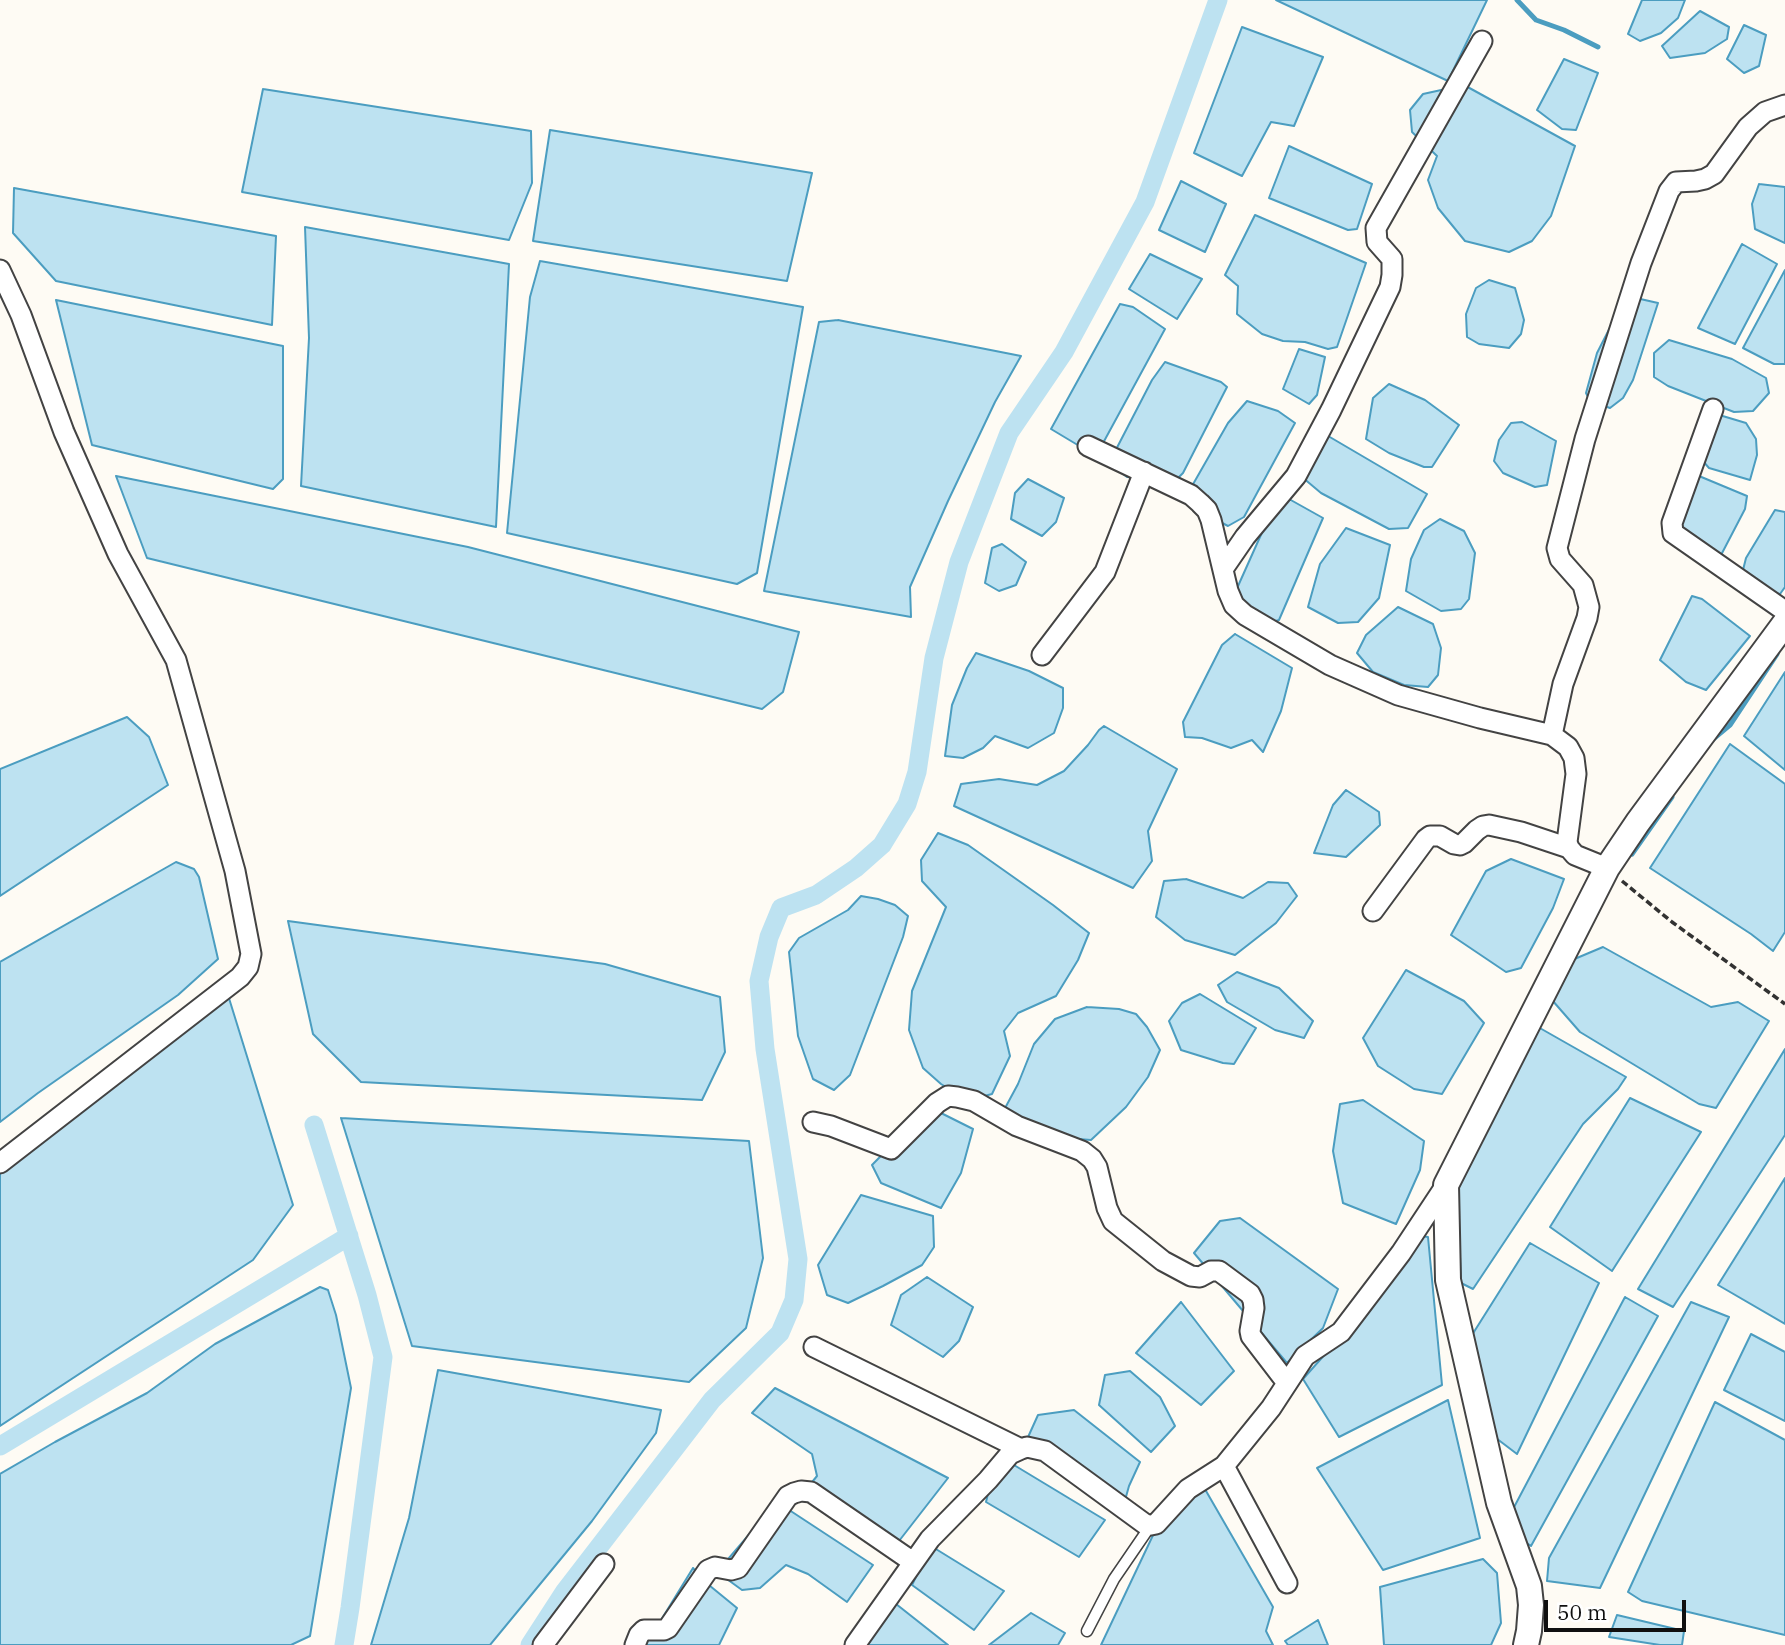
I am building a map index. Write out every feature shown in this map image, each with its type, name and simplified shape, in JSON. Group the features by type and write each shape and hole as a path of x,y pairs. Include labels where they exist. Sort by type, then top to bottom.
{"street":[{"path":"1223,569 1245,537 1296,476 1331,410 1390,287 1392,259 1377,242 1376,228 1482,41"},
{"path":"1552,735 1563,684 1587,618 1588,607 1583,585 1560,559 1557,548 1585,439 1642,263 1669,191 1676,182 1696,181 1714,174 1748,128 1765,112 1785,105"},
{"path":"0,270 21,315 64,432 118,554 176,660 234,871 251,954 248,967 240,976 0,1163"},
{"path":"1713,409 1672,523 1674,533 1785,611"},
{"path":"1088,446 1191,495 1207,510 1228,591 1234,605 1245,615 1330,665 1398,695 1552,735 1568,747 1574,758 1576,774 1567,835 1569,848"},
{"path":"1042,655 1105,572 1144,472"},
{"path":"855,1645 930,1539 1010,1454 1027,1447 1045,1451 1145,1524 1151,1525 1156,1524 1188,1489 1224,1466 1270,1408 1305,1356 1335,1337 1401,1253 1446,1185 1607,868 1785,624"},
{"path":"1373,911 1426,839 1440,836 1460,845 1482,826 1521,832 1569,848 1576,855 1607,868"},
{"path":"813,1122 831,1126 891,1149 937,1103 948,1096 974,1101 1017,1126 1082,1151 1097,1167 1109,1216 1113,1221 1163,1261 1191,1276 1200,1277 1212,1271 1219,1271 1250,1294 1254,1308 1251,1336 1287,1383"},
{"path":"1446,1185 1448,1280 1499,1503 1529,1586 1531,1605 1526,1645"},
{"path":"814,1347 1021,1449"},
{"path":"1224,1466 1287,1583"},
{"path":"635,1645 639,1634 644,1630 668,1628 708,1570 715,1567 735,1570 738,1568 788,1496 794,1493 811,1492 914,1562"},
{"path":"543,1645 604,1564"}],"lane":[{"path":"1087,1632 1114,1579 1151,1525"}],"path":[{"path":"1607,868 1672,922 1785,1004"}],"water":[{"path":"1276,0 1487,0 1448,81"},
{"path":"1642,0 1685,0 1678,18 1661,33 1640,41 1628,34"},
{"path":"1700,11 1729,27 1727,39 1705,53 1670,58 1662,46"},
{"path":"1744,25 1766,35 1759,66 1744,73 1727,59"},
{"path":"1242,27 1323,57 1294,126 1271,122 1242,176 1194,153"},
{"path":"1564,59 1598,73 1576,130 1562,129 1537,110"},
{"path":"1464,85 1575,146 1551,216 1532,241 1509,252 1465,241 1438,208 1428,180 1437,156 1412,132 1410,110 1423,94"},
{"path":"263,89 531,131 532,183 509,240 242,192"},
{"path":"550,130 812,173 787,281 533,241"},
{"path":"1289,146 1372,184 1357,229 1348,230 1269,198"},
{"path":"1181,181 1226,204 1205,252 1159,230"},
{"path":"1759,184 1785,187 1785,243 1755,229 1752,204"},
{"path":"14,188 276,236 272,325 56,281 13,233"},
{"path":"1255,215 1366,263 1337,347 1328,349 1305,342 1283,341 1262,334 1237,314 1238,286 1225,275"},
{"path":"305,227 509,264 496,527 301,486 309,338"},
{"path":"1742,244 1777,264 1735,344 1698,328"},
{"path":"1150,254 1202,279 1177,319 1129,289"},
{"path":"540,261 803,307 757,573 737,584 507,533 530,297"},
{"path":"1785,270 1785,364 1774,364 1743,348"},
{"path":"1489,280 1515,288 1524,320 1521,334 1509,348 1479,344 1467,337 1466,314 1476,288"},
{"path":"1636,298 1658,303 1633,380 1623,398 1610,408 1590,401 1586,393 1597,353 1621,306"},
{"path":"56,300 283,346 283,479 273,489 92,445"},
{"path":"1120,304 1133,307 1165,329 1096,456 1051,429"},
{"path":"838,320 1021,356 995,402 910,587 911,617 764,591 819,322"},
{"path":"1669,340 1732,359 1766,378 1769,393 1753,411 1734,412 1668,386 1654,377 1654,353"},
{"path":"1299,349 1325,357 1317,395 1309,404 1283,389"},
{"path":"1165,362 1221,382 1227,387 1183,473 1171,485 1147,478 1127,477 1109,463 1152,380"},
{"path":"1389,384 1425,400 1459,425 1432,467 1424,467 1389,453 1366,439 1373,398"},
{"path":"1247,401 1278,411 1295,423 1244,517 1228,526 1203,513 1188,493 1228,423"},
{"path":"1716,414 1746,423 1756,439 1757,455 1750,480 1709,468 1695,452"},
{"path":"1522,422 1556,441 1547,485 1535,487 1503,473 1494,461 1499,440 1511,423"},
{"path":"1323,433 1427,494 1408,528 1389,529 1321,493 1302,477"},
{"path":"116,476 468,547 799,632 783,692 762,709 147,558"},
{"path":"1699,476 1747,496 1745,509 1720,557 1667,526 1686,485"},
{"path":"1028,479 1064,498 1056,522 1042,536 1011,519 1015,493"},
{"path":"1289,499 1323,518 1279,620 1266,624 1234,595 1264,528"},
{"path":"1775,510 1785,512 1785,587 1780,594 1761,591 1742,574 1746,558"},
{"path":"1440,519 1464,531 1475,553 1469,599 1461,609 1441,611 1406,591 1411,559 1424,530"},
{"path":"1346,528 1390,545 1379,598 1358,622 1338,623 1308,607 1320,564"},
{"path":"1002,544 1026,562 1016,585 999,591 985,583 992,548"},
{"path":"1692,596 1702,599 1750,636 1706,690 1686,682 1660,660"},
{"path":"1398,607 1433,624 1441,648 1438,675 1428,687 1404,685 1373,672 1357,653 1366,635"},
{"path":"1235,634 1292,668 1281,711 1263,752 1252,740 1231,748 1202,738 1185,737 1183,722 1222,645"},
{"path":"976,653 1029,671 1063,688 1063,708 1054,733 1028,748 995,736 983,748 963,758 945,756 952,705"},
{"path":"1785,672 1785,770 1744,736"},
{"path":"127,717 149,737 168,785 0,896 0,769"},
{"path":"1104,726 1177,769 1148,831 1152,861 1133,888 954,806 961,784 999,779 1037,785 1064,771"},
{"path":"1730,744 1785,784 1785,932 1773,951 1650,868"},
{"path":"1346,790 1379,812 1380,825 1346,857 1314,853 1333,805"},
{"path":"938,833 968,845 1089,933 1078,960 1056,996 1018,1013 1004,1031 1010,1056 992,1094 977,1098 956,1093 923,1068 909,1030 912,991 946,907 922,881 921,860"},
{"path":"1511,859 1564,879 1553,908 1521,968 1506,972 1451,935 1486,871"},
{"path":"176,862 194,869 199,877 218,959 178,995 0,1122 0,962"},
{"path":"1186,879 1243,898 1268,882 1288,883 1297,896 1276,923 1235,955 1185,940 1156,917 1164,881"},
{"path":"861,896 895,905 908,916 903,937 850,1075 834,1090 813,1079 798,1036 789,952 799,938 848,910"},
{"path":"288,921 605,964 720,997 725,1052 702,1100 361,1082 313,1034"},
{"path":"1603,947 1711,1007 1738,1002 1769,1021 1716,1108 1699,1104 1580,1032 1552,1000 1565,963"},
{"path":"1406,970 1464,1001 1484,1023 1442,1094 1414,1089 1378,1066 1363,1038"},
{"path":"1237,972 1279,988 1313,1021 1304,1038 1275,1030 1227,1002 1218,985"},
{"path":"1200,994 1256,1028 1234,1064 1181,1050 1169,1021 1182,1003"},
{"path":"228,995 293,1205 253,1260 0,1426 0,1170"},
{"path":"1087,1007 1119,1009 1136,1014 1160,1050 1148,1077 1126,1107 1091,1140 1053,1137 1004,1110 1034,1044 1055,1019"},
{"path":"1531,1023 1626,1077 1618,1089 1583,1124 1473,1289 1461,1283 1457,1179"},
{"path":"1785,1049 1785,1135 1673,1307 1638,1289"},
{"path":"1630,1098 1701,1132 1612,1271 1550,1227"},
{"path":"1363,1100 1424,1141 1420,1170 1396,1224 1343,1203 1333,1151 1340,1104"},
{"path":"929,1107 973,1129 961,1173 941,1208 881,1183 872,1165"},
{"path":"341,1118 749,1141 763,1258 746,1328 689,1382 412,1346"},
{"path":"1785,1178 1785,1324 1718,1285"},
{"path":"861,1195 933,1216 934,1247 922,1265 848,1303 827,1295 818,1265"},
{"path":"1240,1218 1338,1289 1323,1328 1287,1363 1194,1253 1220,1221"},
{"path":"1421,1236 1428,1237 1442,1385 1339,1437 1303,1379 1400,1270"},
{"path":"1530,1243 1599,1283 1517,1454 1488,1432 1472,1335"},
{"path":"927,1277 973,1307 959,1341 943,1357 891,1325 901,1295"},
{"path":"320,1287 328,1290 336,1315 351,1388 310,1636 291,1645 0,1645 0,1474 147,1393 215,1344"},
{"path":"1625,1297 1658,1316 1531,1546 1517,1536 1512,1511"},
{"path":"1181,1302 1234,1371 1201,1405 1136,1353"},
{"path":"1691,1302 1729,1317 1600,1588 1547,1581 1549,1558"},
{"path":"1751,1334 1785,1352 1785,1421 1724,1390"},
{"path":"438,1370 661,1410 656,1433 592,1521 490,1645 371,1645 409,1518"},
{"path":"1130,1371 1160,1397 1175,1426 1151,1452 1099,1405 1105,1375"},
{"path":"775,1388 948,1478 892,1550 800,1497 817,1476 812,1454 752,1413"},
{"path":"1448,1400 1480,1538 1383,1570 1317,1468"},
{"path":"1715,1402 1785,1440 1785,1635 1642,1601 1628,1592"},
{"path":"1074,1410 1140,1462 1122,1511 1024,1446 1038,1415"},
{"path":"1009,1462 1105,1520 1079,1557 986,1502 990,1485"},
{"path":"1202,1484 1273,1607 1266,1631 1273,1645 1101,1645 1164,1512"},
{"path":"777,1502 873,1565 847,1602 808,1574 786,1565 760,1588 742,1590 720,1574 729,1558"},
{"path":"931,1546 1004,1591 974,1630 912,1585"},
{"path":"1483,1559 1497,1573 1501,1623 1491,1645 1384,1645 1380,1587"},
{"path":"693,1568 704,1581 737,1608 719,1645 633,1645 650,1638"},
{"path":"891,1600 948,1645 859,1645"},
{"path":"1031,1613 1065,1633 1058,1645 989,1645"},
{"path":"1617,1615 1684,1631 1682,1645 1660,1645 1609,1637"},
{"path":"1318,1620 1328,1645 1288,1645 1285,1641"}],"waterway":[{"path":"530,1645 565,1591 712,1400 780,1333 794,1300 798,1259 765,1049 759,981 769,937 781,908 816,895 856,868 882,845 907,804 917,772 934,658 959,562 1009,433 1064,352 1145,202 1218,0"},
{"path":"1517,0 1536,20 1598,47"},
{"path":"1712,740 1730,725 1777,654"},
{"path":"1632,854 1672,797"},
{"path":"314,1125 367,1295 383,1357 344,1645"},
{"path":"0,1446 349,1236"}]}
